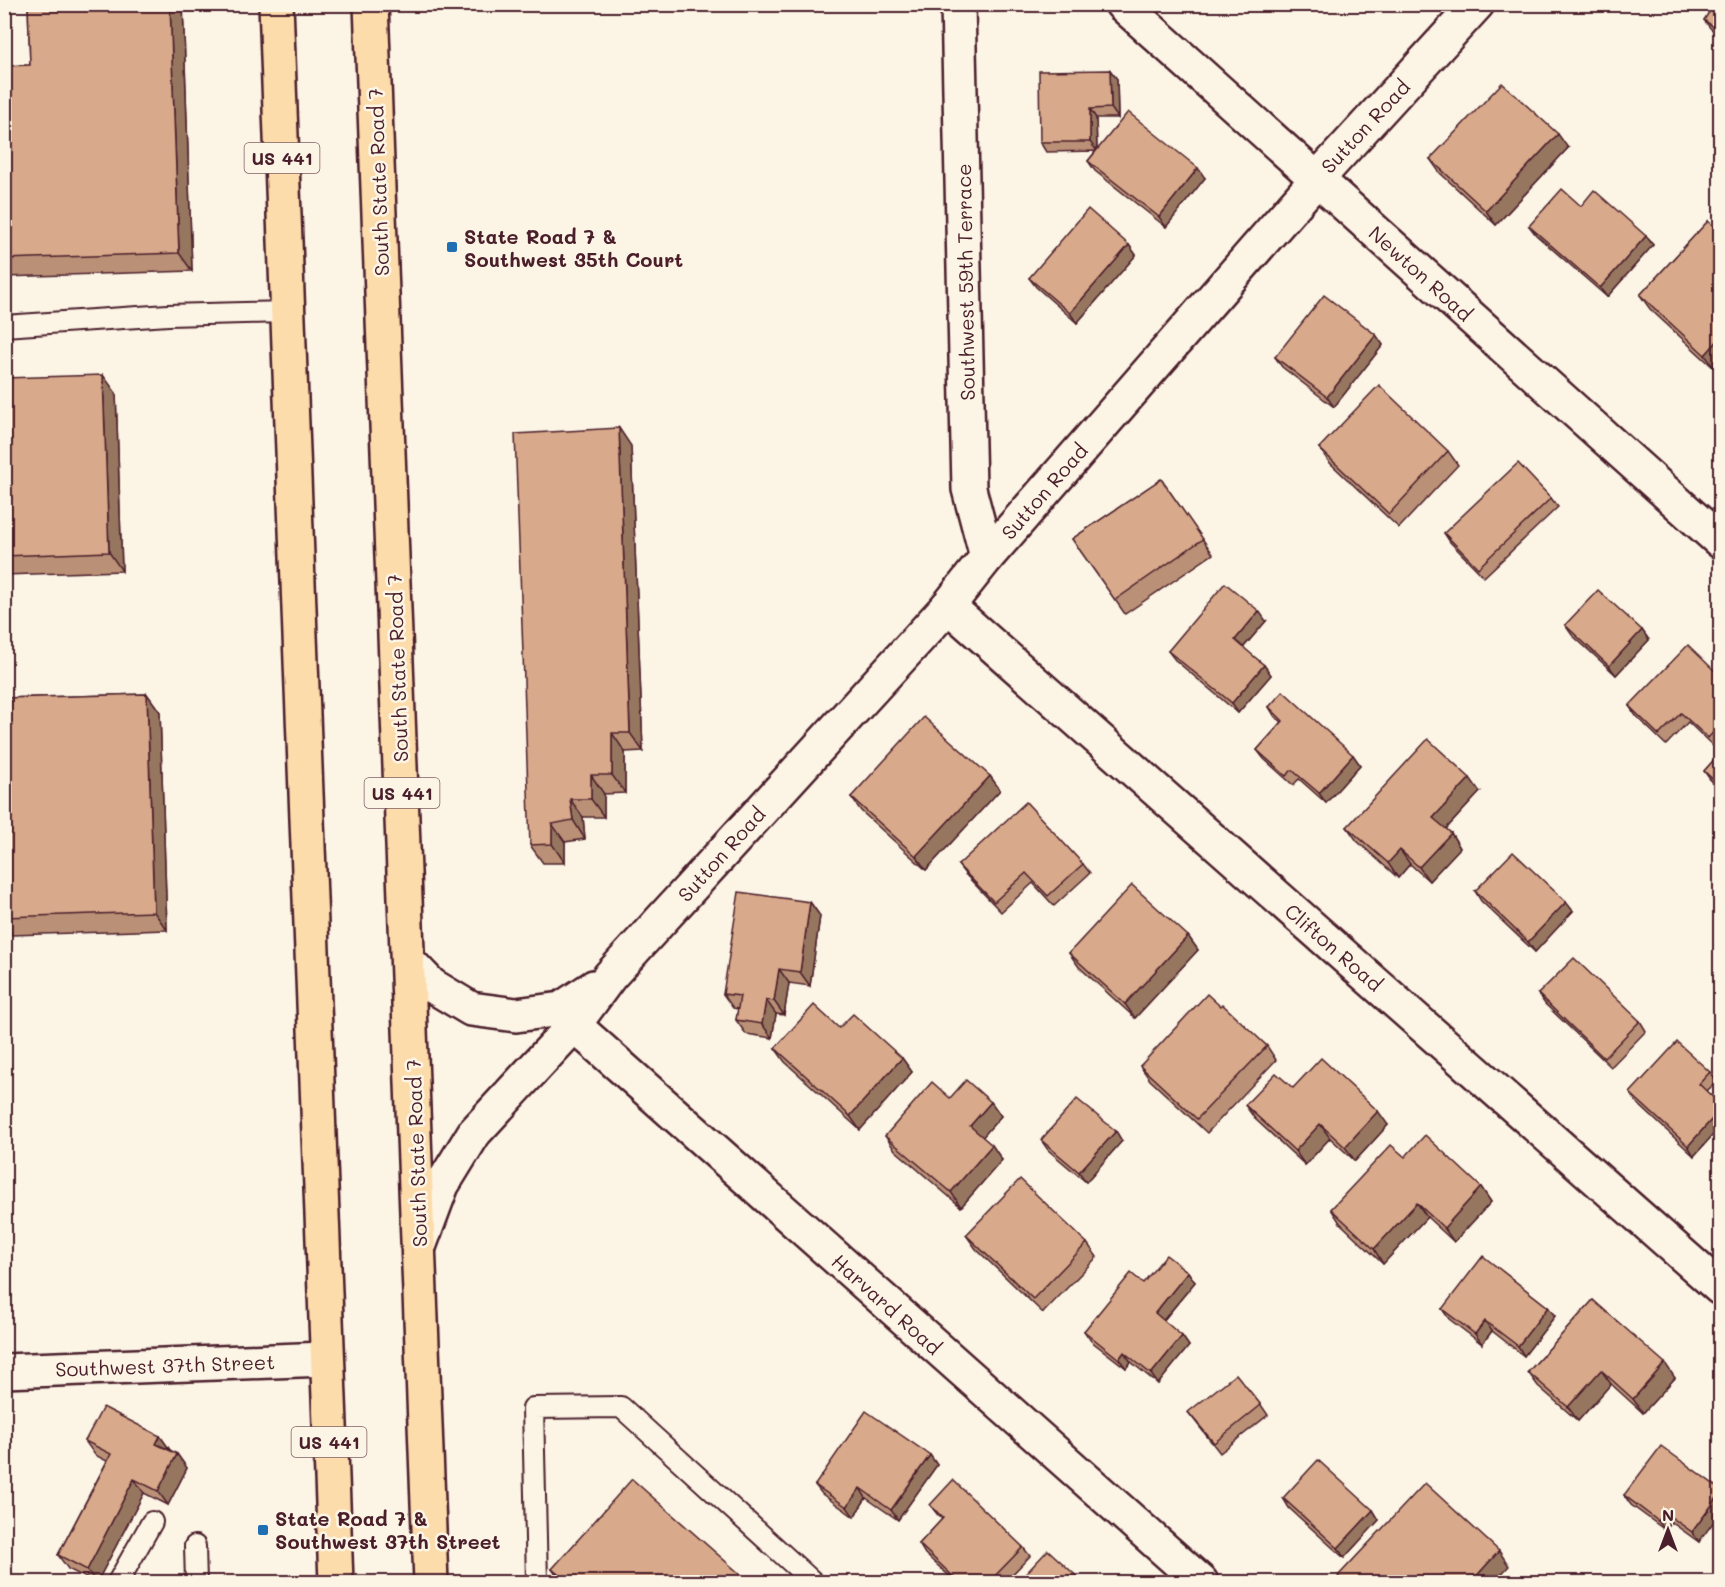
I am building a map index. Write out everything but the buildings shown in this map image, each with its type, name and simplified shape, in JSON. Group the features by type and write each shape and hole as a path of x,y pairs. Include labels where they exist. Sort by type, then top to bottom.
{"main road":[{"name":"US 441","path":"276,4 336,1582"},
{"name":"South State Road 7","path":"371,4 420,1244 431,1582"}],"street":[{"name":"Southwest 59th Terrace","path":"958,4 969,489 987,557"},
{"name":"Newton Road","path":"1122,4 1720,541"},
{"name":"Sutton Road","path":"420,1244 442,1185 474,1133 574,1025 610,976 948,606 987,557 1317,179 1477,4"},
{"name":"Clifton Road","path":"948,606 1720,1288"},
{"name":"Sutton Road","path":"409,962 431,985 471,1009 516,1015 561,1009 610,976"},
{"name":"Harvard Road","path":"574,1025 1201,1582"},
{"name":"Southwest 37th Street","path":"4,1371 326,1359"}],"lane":[{"path":"4,326 168,315 287,312"},
{"path":"537,1582 533,1408 621,1407 813,1582"},
{"path":"118,1582 152,1522"},
{"path":"195,1546 196,1582"}],"place":[{"name":"State Road 7 & Southwest 35th Court","path":"452,247"},
{"name":"State Road 7 & Southwest 37th Street","path":"263,1530"}]}
